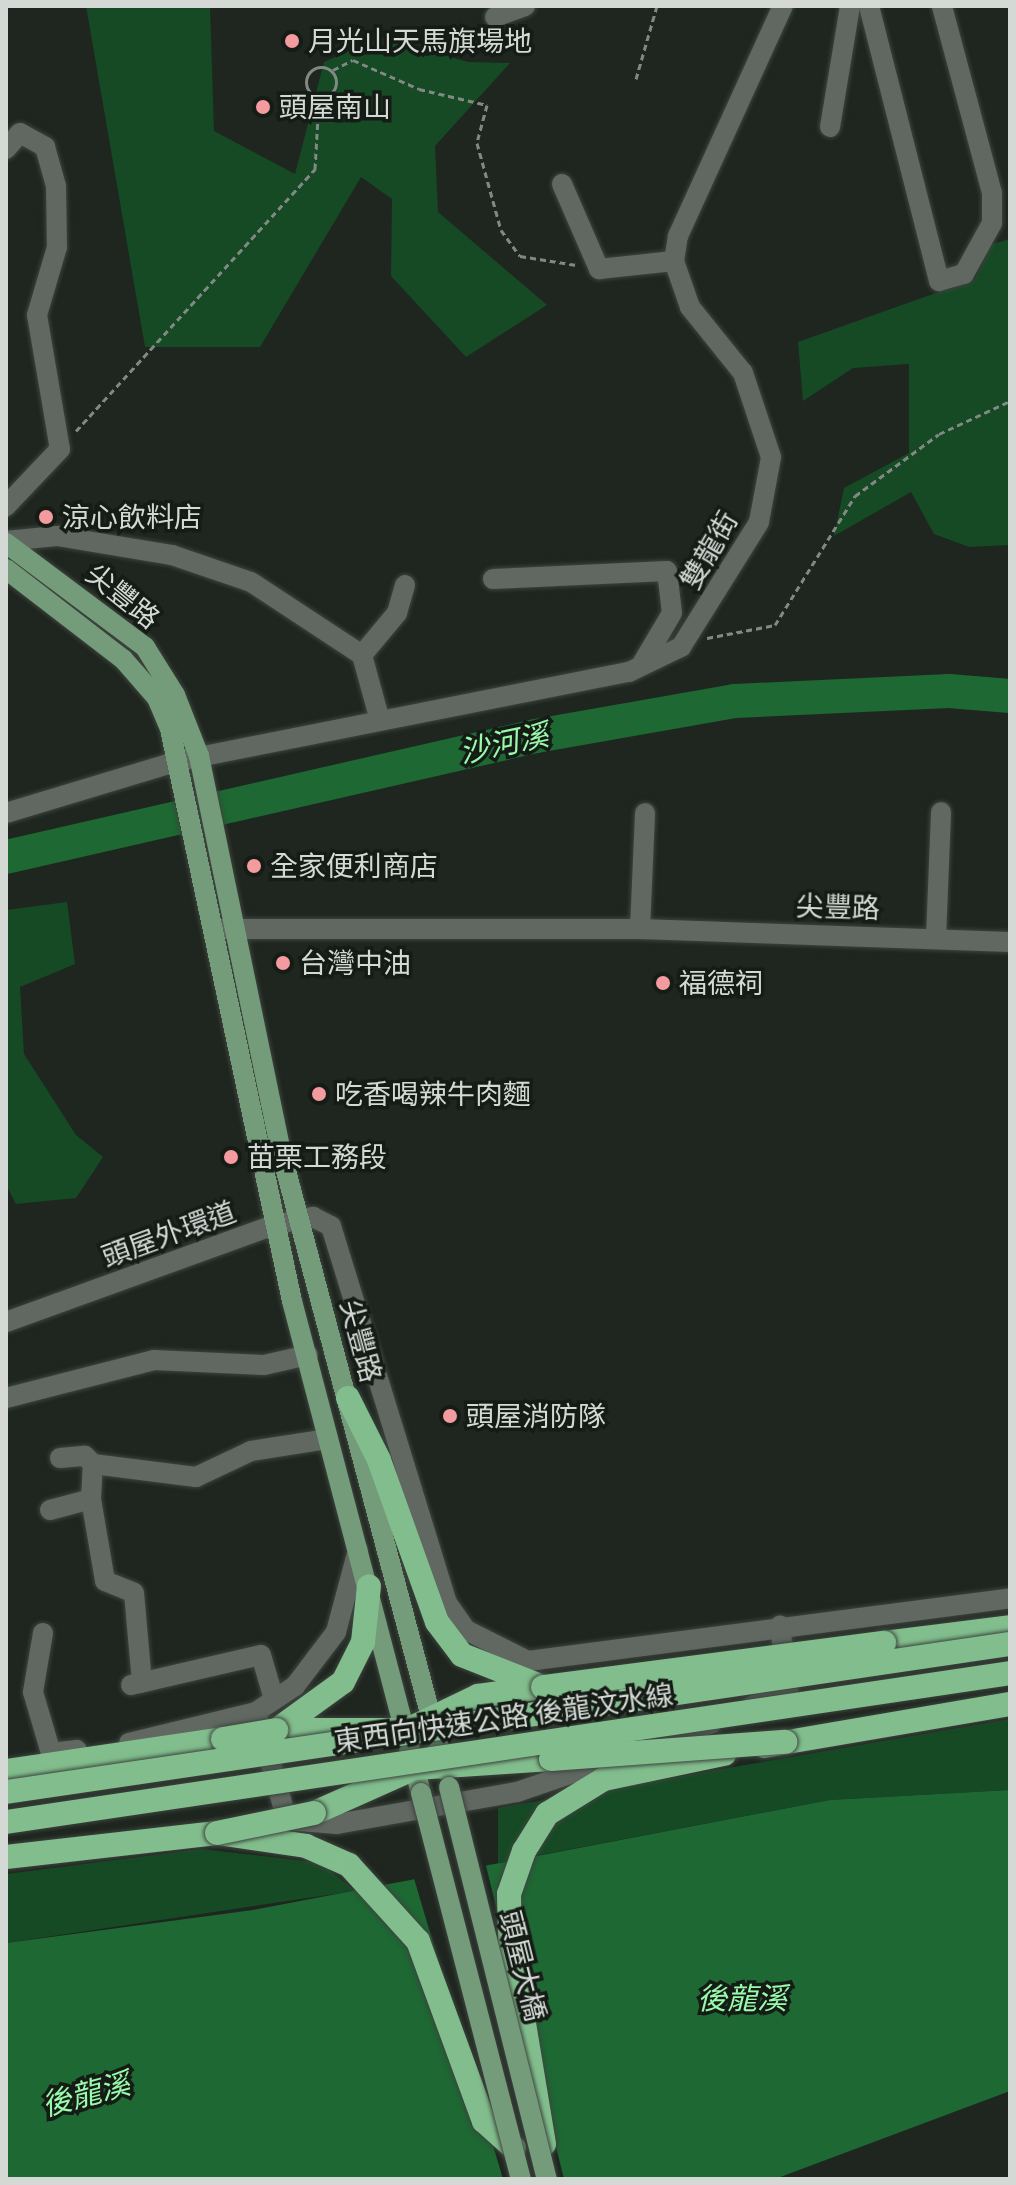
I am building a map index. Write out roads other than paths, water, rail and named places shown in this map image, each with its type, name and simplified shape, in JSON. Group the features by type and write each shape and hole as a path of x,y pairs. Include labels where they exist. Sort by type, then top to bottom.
{"highway":[{"path":"348,1398 379,1460 437,1622 462,1655 543,1687"},
{"path":"276,1730 343,1682 363,1642 369,1586"},
{"path":"6,1771 276,1730 407,1730 433,1723 478,1696 1010,1627"},
{"name":"東西向快速公路 後龍汶水線","path":"6,1792 1010,1644"},
{"name":"東西向快速公路 後龍汶水線","path":"6,1822 1010,1673"},
{"path":"547,2179 510,1939 509,1894 524,1851 547,1814 604,1779 785,1742 1010,1704"},
{"path":"6,1857 217,1833 314,1813 415,1768 447,1777 551,1759 785,1742"},
{"path":"217,1833 306,1846 349,1865 383,1895 418,1941 484,2121 514,2148"}],"main road":[{"name":"尖豐路","path":"6,542 145,647 175,695 199,756 215,887 274,1225 415,1768"},
{"name":"尖豐路","path":"6,569 123,659 157,698 215,887"},
{"name":"尖豐路","path":"223,929 447,1777"},
{"name":"頭屋大橋","path":"415,1768 521,2179"},
{"name":"頭屋大橋","path":"447,1777 547,2179"}],"street":[{"path":"495,17 525,6"},
{"path":"562,184 599,269 674,261 708,158 783,6"},
{"path":"830,127 850,6"},
{"path":"869,6 939,281 964,274 992,223 992,193 942,6"},
{"path":"6,149 20,133 45,147 56,186 57,247 37,315 60,449 6,506"},
{"name":"雙龍街","path":"6,813 178,761 640,665 681,647 759,522 771,457 743,373 690,307 674,261"},
{"path":"6,542 57,536 172,555 251,582 362,655 379,717"},
{"path":"493,579 667,571 672,613 640,665"},
{"path":"362,655 397,613 405,585"},
{"path":"936,938 941,812"},
{"path":"640,929 645,813"},
{"name":"尖豐路","path":"223,929 640,929 1010,942"},
{"path":"299,1220 331,1226 341,1247 427,1545 447,1603 466,1630 528,1661 780,1625 1010,1598"},
{"name":"頭屋外環道","path":"6,1322 274,1225 299,1220"},
{"path":"6,1398 154,1360 264,1365 308,1355"},
{"path":"60,1458 85,1456 93,1464 196,1477 251,1451 328,1439"},
{"path":"93,1464 91,1499 105,1581 134,1593 136,1684 261,1655 273,1696"},
{"path":"50,1510 91,1499"},
{"path":"43,1633 33,1692 51,1753 256,1712 321,1659 358,1550"},
{"path":"256,1712 287,1820 337,1824 517,1792 788,1691 780,1625"}],"water":[{"name":"後龍溪","path":"1010,1790 1010,2091 775,2179 6,2179 6,1943 253,1910 830,1800"}],"waterway":[{"name":"沙河溪","path":"6,857 536,736 735,701 949,691 1010,696"}],"place":[{"name":"月光山天馬旗場地","path":"292,41"},
{"name":"頭屋南山","path":"263,107"},
{"name":"涼心飲料店","path":"46,517"},
{"name":"全家便利商店","path":"254,866"},
{"name":"台灣中油","path":"283,963"},
{"name":"福德祠","path":"663,983"},
{"name":"吃香喝辣牛肉麵","path":"319,1094"},
{"name":"苗栗工務段","path":"231,1157"},
{"name":"頭屋消防隊","path":"450,1416"}]}
